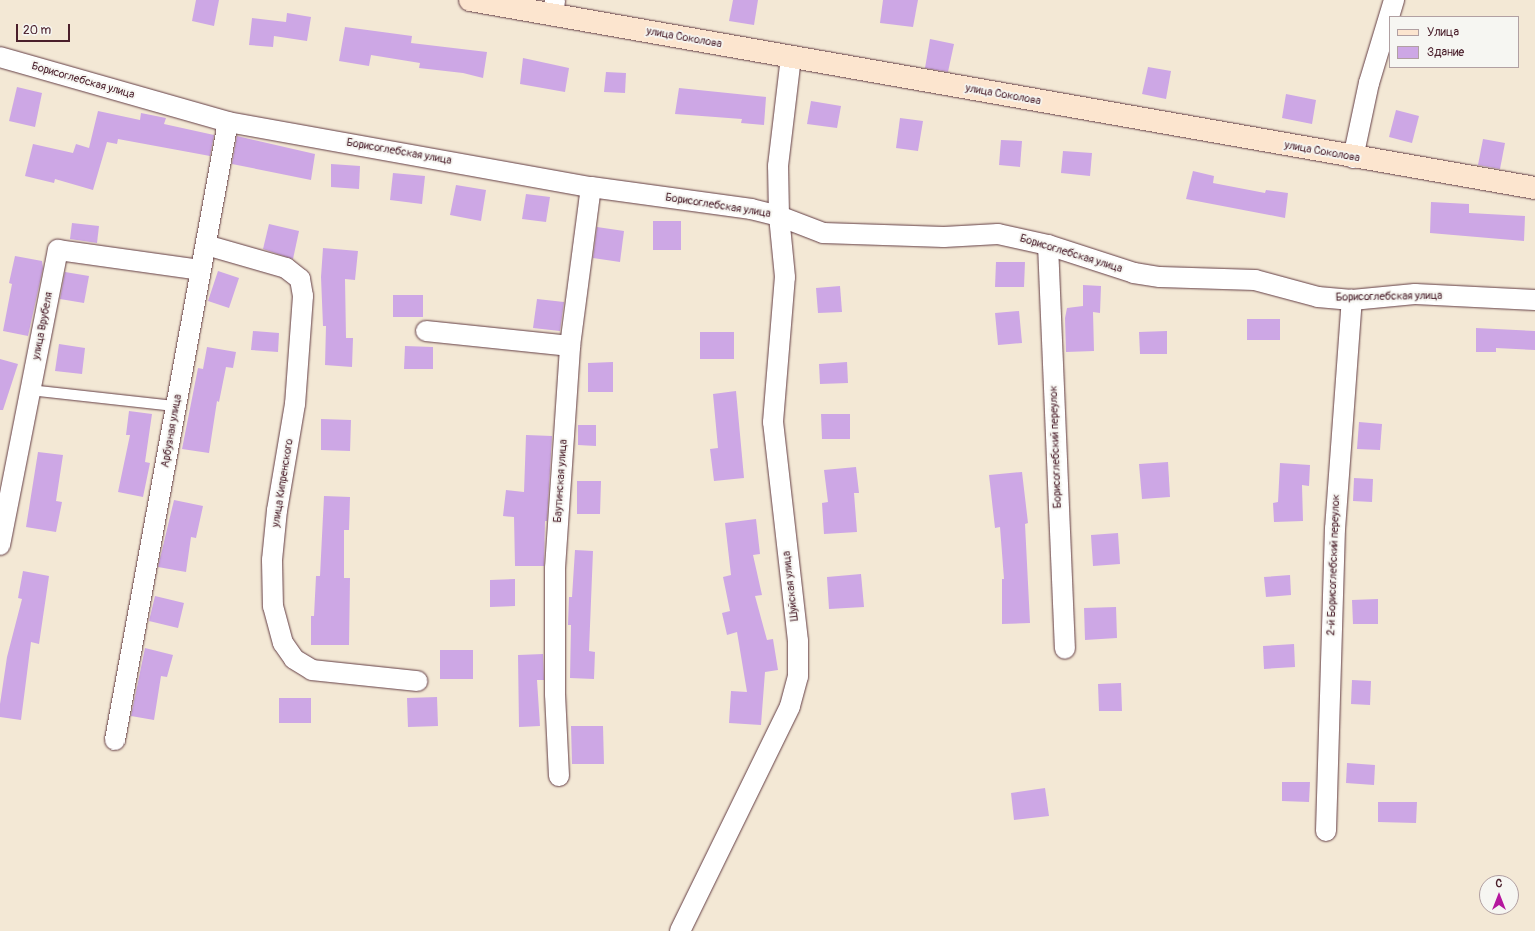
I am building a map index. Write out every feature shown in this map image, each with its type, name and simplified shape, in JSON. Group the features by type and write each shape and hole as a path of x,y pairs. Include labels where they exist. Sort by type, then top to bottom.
{"main road":[{"name":"улица Соколова","path":"470,0 554,7 791,57 1354,158 1535,188"}],"street":[{"path":"1389,16 1394,0"},
{"path":"1354,158 1369,83 1389,17"},
{"name":"Борисоглебская улица","path":"0,57 228,122 591,187 751,209 779,216 823,233 944,237 998,234 1048,245 1134,273 1160,277 1255,280 1318,297 1352,300 1415,294 1535,300"},
{"name":"Шуйская улица","path":"680,931 790,706 798,676 798,641 773,422 785,277 779,216 778,166 791,57"},
{"name":"Арбузная улица","path":"115,740 228,122"},
{"name":"Баутинская улица","path":"559,776 554,678 554,576 570,346 591,187"},
{"name":"улица Кипренского","path":"206,245 286,268 300,280 303,296 295,404 278,510 272,560 273,606 283,643 294,659 312,670 417,681"},
{"name":"Борисоглебский переулок","path":"1048,245 1065,649"},
{"name":"улица Врубеля","path":"0,545 58,250 201,270"},
{"name":"2-й Борисоглебский переулок","path":"1326,831 1335,530 1352,300"},
{"path":"426,331 570,346"}],"lane":[{"path":"30,390 176,406"}],"building":[{"path":"196,0 219,0 214,26 192,21"},
{"path":"733,0 758,0 754,25 729,21"},
{"path":"883,0 918,0 913,27 880,23"},
{"path":"287,13 311,17 307,41 274,36 273,47 249,45 252,18 286,22"},
{"path":"345,27 412,36 411,43 487,52 483,78 463,73 419,68 420,63 371,55 369,66 339,61"},
{"path":"930,39 954,44 948,72 925,68"},
{"path":"523,58 569,68 565,92 520,84"},
{"path":"1148,67 1171,71 1166,99 1142,94"},
{"path":"606,72 626,73 625,93 604,92"},
{"path":"17,87 42,93 35,127 9,121"},
{"path":"679,88 766,97 764,125 741,123 742,119 675,114"},
{"path":"1286,94 1316,100 1312,124 1282,118"},
{"path":"811,101 841,106 837,128 807,124"},
{"path":"1396,110 1419,116 1412,143 1389,137"},
{"path":"98,111 140,120 141,113 166,118 164,124 214,135 210,156 118,139 117,144 107,142 93,190 55,179 54,183 25,176 33,144 73,153 76,144 89,148"},
{"path":"900,118 923,121 918,151 896,148"},
{"path":"237,136 315,154 311,180 232,164"},
{"path":"1483,139 1505,143 1500,169 1478,165"},
{"path":"1001,140 1022,141 1020,167 999,165"},
{"path":"1063,151 1092,153 1090,176 1061,173"},
{"path":"331,164 360,166 359,189 331,187"},
{"path":"1193,171 1214,176 1213,183 1265,193 1266,190 1288,193 1285,218 1186,199"},
{"path":"393,173 425,176 422,204 390,200"},
{"path":"456,185 486,190 481,221 450,215"},
{"path":"526,194 550,197 546,222 522,219"},
{"path":"1431,202 1469,204 1469,213 1525,216 1524,241 1430,233"},
{"path":"653,221 681,221 681,250 653,250"},
{"path":"72,223 99,226 97,243 70,239"},
{"path":"269,224 299,231 293,259 263,249"},
{"path":"597,227 624,231 620,262 593,258"},
{"path":"323,248 358,251 355,280 345,279 346,338 353,338 352,367 325,365 326,326 323,326 321,277"},
{"path":"15,256 42,261 43,268 28,336 3,331 12,284 9,283"},
{"path":"996,262 1025,262 1024,287 995,287"},
{"path":"218,271 239,278 229,308 208,301"},
{"path":"65,272 89,276 84,303 60,299"},
{"path":"1083,285 1101,286 1100,313 1093,312 1094,351 1066,352 1065,318 1067,308 1083,306"},
{"path":"840,286 842,312 818,313 816,288"},
{"path":"393,295 423,295 423,317 393,317"},
{"path":"537,299 564,302 560,331 533,328"},
{"path":"1019,311 1022,343 998,345 995,313"},
{"path":"1247,319 1280,319 1280,340 1247,340"},
{"path":"1476,328 1535,331 1535,350 1496,348 1496,352 1476,352"},
{"path":"253,331 279,333 278,352 251,350"},
{"path":"1167,331 1167,354 1140,354 1139,332"},
{"path":"700,332 734,332 734,359 700,359"},
{"path":"59,344 85,348 82,374 55,371"},
{"path":"405,346 433,347 433,369 404,369"},
{"path":"207,347 236,352 233,368 226,367 219,402 217,401 209,453 182,449 198,368 203,369"},
{"path":"0,359 18,364 3,410 0,410"},
{"path":"613,362 613,392 588,392 588,363"},
{"path":"847,362 848,383 820,384 819,364"},
{"path":"736,391 744,478 714,481 710,449 718,448 713,394"},
{"path":"129,411 152,414 145,462 150,463 143,497 118,492 130,435 126,435"},
{"path":"821,414 850,414 850,439 822,439"},
{"path":"321,419 351,420 350,451 321,450"},
{"path":"1359,422 1382,424 1380,450 1357,449"},
{"path":"578,425 596,425 596,446 578,445"},
{"path":"526,435 552,436 547,521 545,521 544,566 515,566 514,517 503,516 506,490 524,492"},
{"path":"38,452 63,455 56,501 62,502 56,532 26,527"},
{"path":"1168,462 1170,497 1142,499 1139,464"},
{"path":"1280,463 1310,465 1309,486 1302,485 1303,521 1274,522 1273,503 1278,502"},
{"path":"856,467 859,493 854,493 857,532 824,534 822,503 828,502 824,470"},
{"path":"1022,472 1028,523 1025,524 1030,623 1002,624 1002,579 1004,579 1000,527 995,528 989,475"},
{"path":"1354,478 1373,479 1372,502 1353,501"},
{"path":"577,481 601,481 600,514 577,514"},
{"path":"324,496 350,497 349,530 344,530 344,578 350,578 349,645 311,645 311,616 314,616 316,576 320,576"},
{"path":"174,500 203,506 196,538 191,537 186,572 158,567"},
{"path":"756,519 760,554 753,555 762,595 755,596 767,640 773,639 778,670 765,672 761,725 729,723 731,691 747,692 737,632 727,635 722,613 730,611 723,577 731,575 725,523"},
{"path":"1118,533 1120,564 1093,566 1091,535"},
{"path":"575,550 593,551 589,651 595,652 594,679 570,678 571,625 568,625 569,597 572,597"},
{"path":"23,571 49,576 39,644 31,642 21,720 0,717 0,704 7,657 22,599 18,598"},
{"path":"861,574 864,607 829,609 827,577"},
{"path":"1290,575 1291,595 1266,597 1264,577"},
{"path":"515,579 515,606 490,607 490,580"},
{"path":"155,596 184,603 178,628 149,621"},
{"path":"1378,599 1378,624 1353,624 1352,600"},
{"path":"1116,607 1117,638 1085,640 1084,608"},
{"path":"1294,644 1295,667 1264,669 1263,646"},
{"path":"145,648 173,655 167,677 161,676 154,720 131,716"},
{"path":"440,650 473,650 473,679 440,679"},
{"path":"543,654 544,680 537,680 540,726 519,727 518,655"},
{"path":"1352,680 1371,681 1370,705 1351,704"},
{"path":"1121,683 1122,711 1099,711 1098,684"},
{"path":"437,697 438,726 408,727 407,698"},
{"path":"279,698 311,698 311,723 279,723"},
{"path":"571,726 603,726 604,764 572,764"},
{"path":"1347,763 1375,765 1374,785 1346,783"},
{"path":"1282,782 1310,782 1309,802 1282,801"},
{"path":"1045,788 1049,816 1014,820 1011,793"},
{"path":"1378,802 1417,802 1416,823 1378,822"}]}
